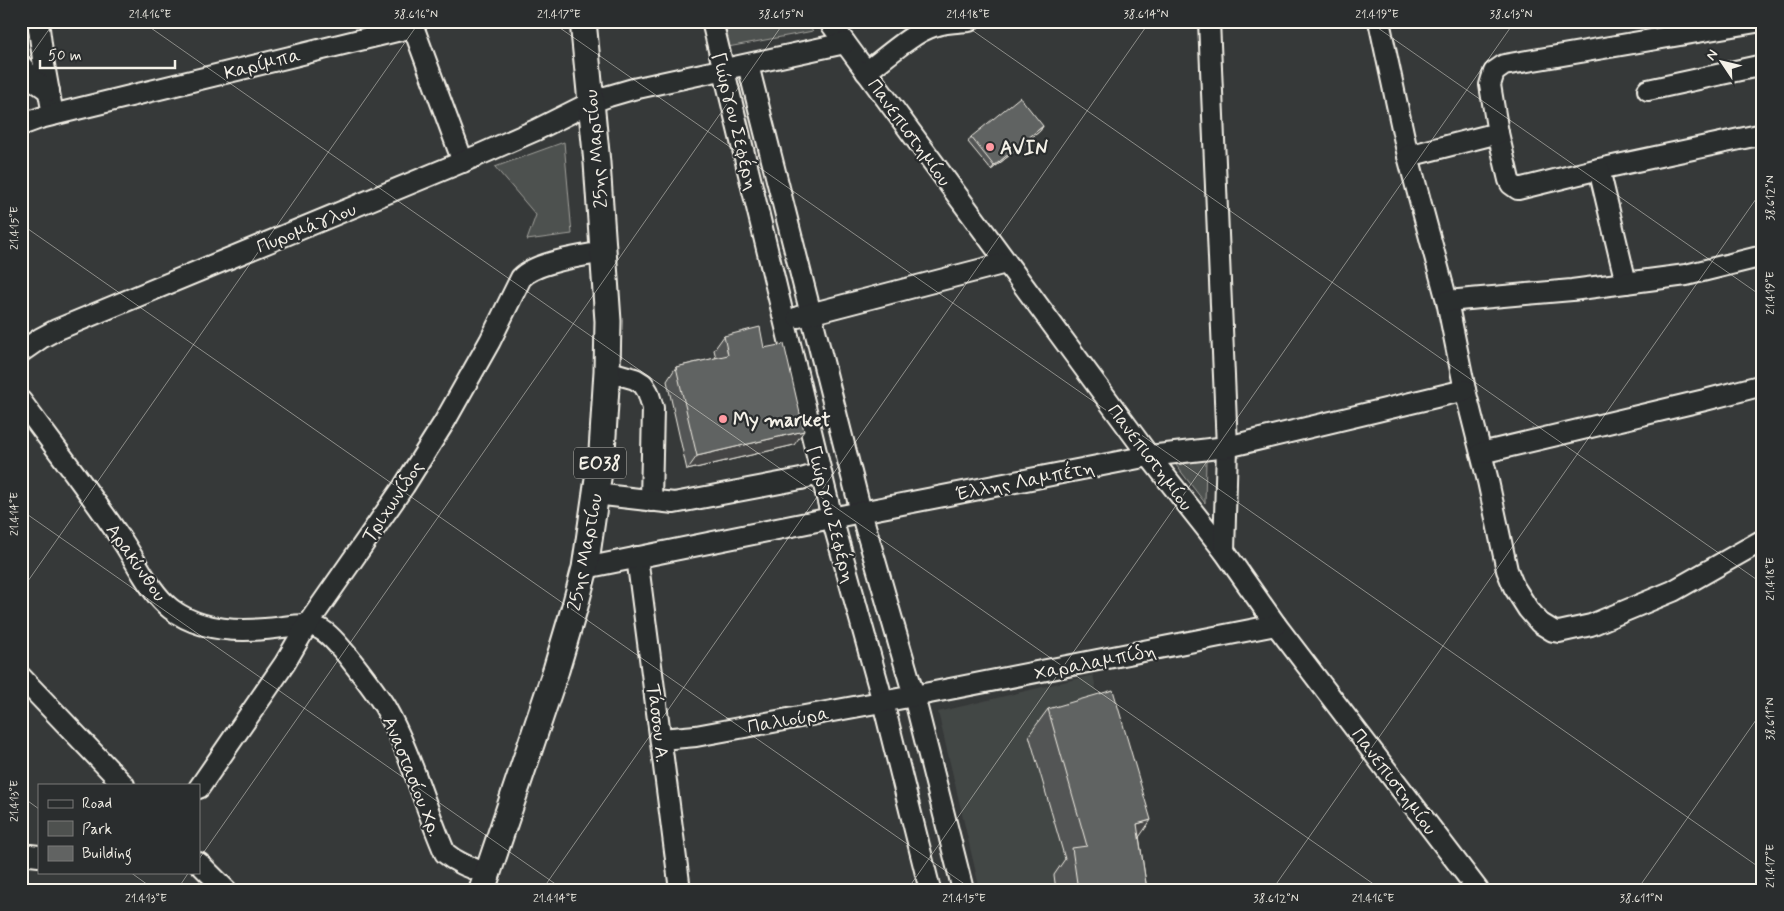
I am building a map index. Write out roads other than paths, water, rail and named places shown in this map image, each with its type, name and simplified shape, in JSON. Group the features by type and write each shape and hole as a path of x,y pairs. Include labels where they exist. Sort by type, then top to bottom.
{"main road":[{"name":"25ης Μαρτίου","path":"485,882 556,670 575,606 585,568 602,451 608,321 592,102 583,21"}],"street":[{"path":"38,21 53,115"},
{"name":"Γιώργου Σεφέρη","path":"712,21 832,518 883,702 930,890"},
{"name":"Πανεπιστημίου","path":"828,21 1149,456 1224,551 1276,625 1478,890"},
{"path":"866,72 921,31 946,23 969,21"},
{"path":"1209,21 1227,447 1224,551"},
{"path":"1379,21 1408,156 1447,302 1465,390 1505,562 1514,587 1528,608 1540,623 1553,631 1559,632 1591,625 1673,591 1763,540"},
{"path":"1762,21 1504,66 1494,72 1490,85 1498,134 1511,184 1518,188 1763,134"},
{"path":"412,24 463,162"},
{"name":"Καρίμπα","path":"21,125 53,115 412,24"},
{"name":"Πυρομάγλου","path":"21,352 56,330 463,162 536,130 592,102 632,89 845,43"},
{"path":"21,65 32,79 49,91"},
{"name":"Γιώργου Σεφέρη","path":"748,65 861,512 914,696 963,890"},
{"path":"1648,90 1763,65"},
{"path":"1408,156 1498,134"},
{"path":"1599,169 1626,283"},
{"name":"Τριχωνίδος","path":"200,787 285,663 308,624 404,486 445,420 494,334 521,278 537,267 604,252"},
{"path":"1447,302 1572,290 1686,275 1763,256"},
{"path":"784,320 1006,263"},
{"path":"607,371 635,379 643,384 648,392 653,408 651,501"},
{"path":"1481,453 1705,400 1763,384"},
{"name":"Έλλης Λαμπέτη","path":"585,568 1149,456 1227,447 1465,390"},
{"name":"Αρακύνθου","path":"21,401 120,537 155,592 173,611 204,625 224,629 265,629 308,624"},
{"path":"595,494 674,503 791,481 821,473"},
{"name":"Τάσσου Α.","path":"637,557 680,890"},
{"name":"Αναστασίου Χρ.","path":"308,624 319,628 339,646 384,706 416,775 445,853 485,882"},
{"name":"Χαραλαμπίδη","path":"914,696 1276,625"},
{"path":"24,687 123,784"},
{"name":"Παλιούρα","path":"661,740 696,736 914,696"},
{"path":"21,856 38,856"},
{"path":"200,864 226,890"}],"place":[{"name":"AVIN","path":"990,147"},
{"name":"My market","path":"723,419"}]}
